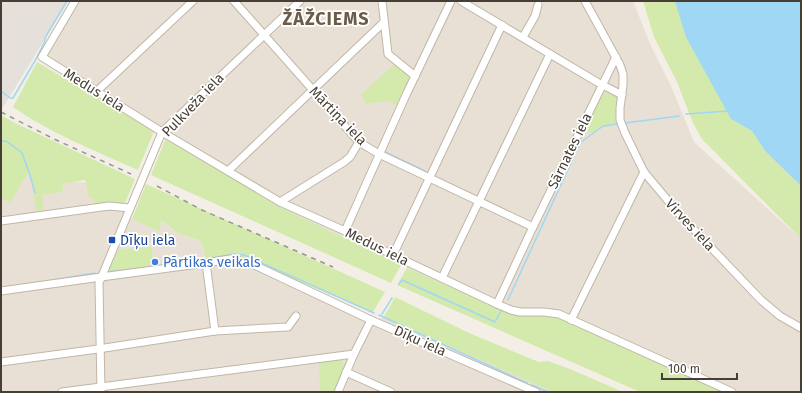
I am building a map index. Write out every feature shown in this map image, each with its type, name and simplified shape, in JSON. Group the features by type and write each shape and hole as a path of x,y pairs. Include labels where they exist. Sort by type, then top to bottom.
{"street":[{"name":"Medus iela","path":"75,1 42,57 162,132 280,202 345,231 496,304 520,312 544,312 559,314 732,392"},
{"path":"97,91 192,1"},
{"name":"Mārtiņa iela","path":"234,1 359,142 379,154 533,227"},
{"name":"Pulkveža iela","path":"101,389 98,286 162,132 300,1"},
{"path":"382,1 388,54 415,76"},
{"path":"345,231 379,154 451,1"},
{"path":"462,1 622,95"},
{"path":"585,1 616,57"},
{"path":"523,37 535,16 538,5"},
{"path":"228,171 384,22"},
{"path":"393,255 502,24"},
{"path":"442,278 550,54"},
{"name":"Sārnates iela","path":"496,304 616,57"},
{"name":"Virves iela","path":"616,57 623,74 620,120 624,133 644,172 680,215 761,300 780,316 801,328"},
{"path":"280,202 344,162 350,157 359,142"},
{"path":"571,320 644,172"},
{"path":"1,221 109,206 130,208"},
{"name":"Dīķu iela","path":"1,291 230,259 250,263 371,320 527,390 536,392"},
{"path":"206,263 215,331"},
{"path":"1,362 215,331 288,327 296,316"},
{"path":"338,392 354,354 371,320"},
{"path":"62,392 101,389 354,354"},
{"path":"346,372 392,392"}],"shaded area":[{"path":"1,1 68,1 2,109 1,109"},
{"path":"76,1 633,1 651,46 671,86 694,142 801,239 801,392 734,392 558,317 496,311 278,206 40,61"},
{"path":"27,173 86,183 132,219 159,231 161,220 177,233 199,240 203,246 205,266 234,262 369,321 337,392 1,392 1,198 10,203"},
{"path":"384,317 553,392 343,392 373,322"}],"green space":[{"path":"643,1 675,1 731,119 752,131 765,151 801,186 801,239 702,139 693,123 677,82 654,37"},
{"path":"37,62 154,131 138,170 58,134 13,107"},
{"path":"394,64 410,76 396,105 390,101 366,104 361,95"},
{"path":"606,92 613,95 617,99 617,124 603,126 593,134 585,128 602,95"},
{"path":"1,115 17,124 135,179 125,203 94,206 93,197 89,198 85,180 62,184 63,192 42,195 44,210 36,211 31,174 28,173 10,203 1,198"},
{"path":"166,138 278,206 401,265 391,283 151,175"},
{"path":"146,184 385,292 373,312 238,256 205,260 203,246 199,240 177,233 161,220 160,232 132,219"},
{"path":"152,247 153,268 107,273 111,261 119,250"},
{"path":"407,268 512,314 558,317 723,392 640,392 397,285"},
{"path":"395,297 469,333 539,362 548,361 570,369 623,392 553,392 384,317"},
{"path":"338,359 342,360 344,364 344,371 336,392 320,392 319,363"}],"water":[{"path":"675,1 801,1 801,186 765,151 752,131 731,119 686,37"}],"waterway":[{"path":"1,91 10,98 13,98 36,59 46,36 67,1"},
{"path":"686,114 728,111"},
{"path":"625,123 679,116"},
{"path":"508,300 580,143 603,126 617,124"},
{"path":"1,141 6,141 22,153 35,193"},
{"path":"361,147 368,151"},
{"path":"385,152 425,171"},
{"path":"181,263 235,254 244,255 374,313"},
{"path":"245,265 276,279"},
{"path":"107,272 152,267"},
{"path":"28,284 95,273"},
{"path":"399,284 402,280 495,322 501,311"},
{"path":"382,314 392,298"},
{"path":"379,315 527,383"},
{"path":"532,385 548,392"}],"railway":[{"path":"1,112 54,139 131,174"},
{"path":"157,186 202,210 333,267"}],"place":[{"name":"Dīķu iela","path":"112,240"},
{"name":"Pārtikas veikals","path":"155,262"}],"district":[{"name":"ŽĀŽCIEMS","path":"326,19"}]}
